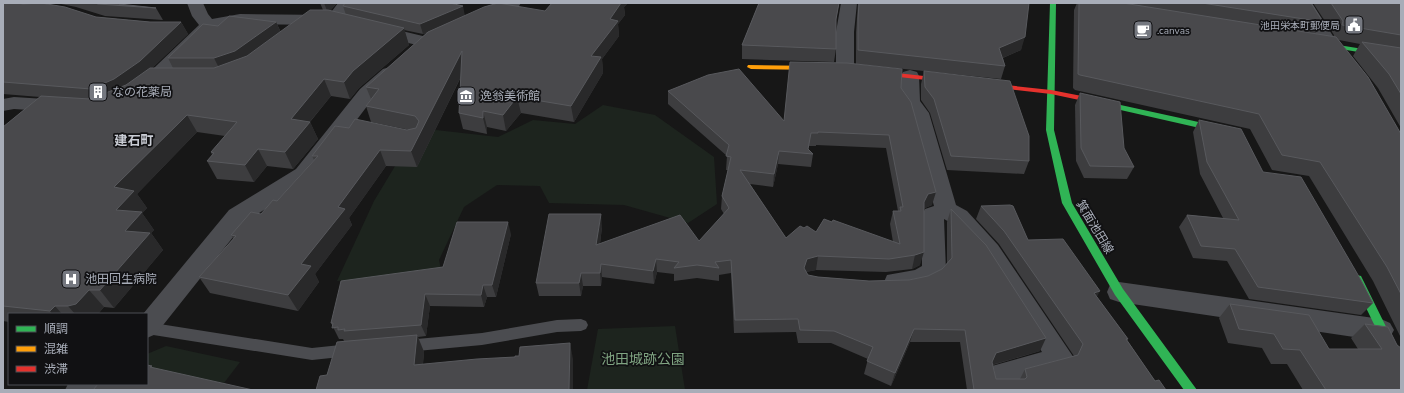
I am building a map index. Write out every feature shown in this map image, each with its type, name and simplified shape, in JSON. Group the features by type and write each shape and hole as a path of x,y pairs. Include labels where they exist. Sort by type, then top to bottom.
{"street":[{"path":"195,3 200,16 208,25"},
{"path":"346,3 349,24"},
{"path":"462,26 513,3"},
{"path":"845,69 845,32 849,3"},
{"name":"箕面池田線","path":"1053,3 1050,130 1067,203 1120,292 1191,390"},
{"path":"1304,3 1329,41 1349,65"},
{"path":"148,327 237,216 304,174 367,93 405,60 433,39 349,24 312,20 240,18 208,25 186,26"},
{"path":"289,37 312,20"},
{"path":"129,97 155,78 208,25"},
{"path":"1303,41 1329,41 1401,57"},
{"path":"751,67 845,69 1051,92 1236,134"},
{"path":"910,76 910,101 918,113 946,210 959,218 990,251 1061,358 1002,374 1005,390"},
{"path":"155,78 177,77"},
{"path":"3,105 14,103 78,108"},
{"path":"342,124 364,129"},
{"path":"878,282 893,283 920,279 934,271 933,215 946,210"},
{"path":"1351,269 1363,289 1381,330 1392,350 1401,358"},
{"path":"1120,292 1381,330"}],"lane":[{"path":"389,347 482,339 556,326 581,325"},
{"path":"148,328 312,354 366,349"}],"green space":[{"path":"603,105 655,115 714,157 717,204 688,223 624,205 549,203 540,186 497,185 464,207 439,260 442,274 337,281 374,201 418,128 498,137 533,120 575,124"},
{"name":"池田城跡公園","path":"675,326 685,390 587,390 598,329"},
{"path":"166,346 240,362 224,383 148,369 148,354"}],"building":[{"path":"3,3 41,3 65,7 96,17 150,22 181,22 140,61 114,79 91,89 3,82"},
{"path":"95,3 119,3 156,8 98,4"},
{"path":"345,3 450,3 463,6 420,24 343,6"},
{"path":"498,3 545,11 552,3 621,3 610,19 618,21 591,56 601,57 571,106 517,97 503,115 483,111 483,118 459,113 462,51 411,151 380,150 338,207 345,209 301,264 311,266 288,295 199,277 236,236 231,235 251,212 261,214 273,200 277,201 318,156 312,156 335,126 349,128 355,119 407,130 416,128 419,121 415,116 366,106 379,89 366,87 428,32 484,7"},
{"path":"759,3 839,3 836,19 836,49 742,45"},
{"path":"859,3 1029,3 1025,37 999,48 1005,66 858,50"},
{"path":"1079,3 1123,3 1336,37 1368,77 1401,134 1401,294 1387,267 1320,162 1282,155 1259,114 1078,74"},
{"path":"1202,3 1311,3 1323,22"},
{"path":"1331,3 1401,3 1401,35 1342,25 1343,21"},
{"path":"310,10 328,10 404,28 353,71 344,82 324,79 291,119 310,122 285,152 258,149 245,165 207,161 214,153 211,152 237,122 187,115 114,187 134,191 116,210 142,212 125,231 150,233 100,290 89,290 76,304 68,306 55,306 50,311 3,306 3,127 41,96 90,99 126,85 150,68 214,68 247,56"},
{"path":"229,16 276,22 235,51 214,58 168,58 203,24 218,26"},
{"path":"1362,42 1401,48 1401,94 1389,74"},
{"path":"790,62 847,63 902,69 901,88 911,102 936,192 928,194 924,202 924,252 889,259 818,256 807,259 804,268 808,275 869,281 909,280 928,276 942,269 952,258 951,209 986,245 1046,338 996,353 992,362 996,379 1025,379 1027,377 1025,369 1078,355 1083,344 1004,231 981,206 1010,205 1013,206 1028,240 1063,239 1100,291 1094,293 1128,339 1126,339 1155,381 1159,380 1166,390 974,390 965,330 914,329 895,373 867,361 873,347 834,331 800,330 798,319 735,320 731,260 715,262 719,268 697,265 674,268 679,262 656,259 653,271 601,264 600,273 581,273 579,283 536,283 549,214 601,214 596,245 680,215 699,241 729,208 722,196 731,157 726,156 729,145 668,91 708,75 739,69 784,121","holes":["811,133 889,135 903,207 900,207 901,211 893,211 900,244 833,220 832,222 824,219 816,232 807,226 804,228 800,226 786,238 740,170 774,174 779,151 813,154 808,149"]},
{"path":"924,71 1010,81 1029,136 1029,161 951,156 934,99 925,87"},
{"path":"1080,93 1120,102 1124,148 1134,167 1090,166 1081,148"},
{"path":"1199,120 1241,129 1263,172 1301,177 1373,303 1258,287 1235,249 1201,246 1187,215 1239,220 1207,162"},
{"path":"457,222 508,222 492,285 483,285 481,295 425,294 421,325 344,331 345,329 338,330 338,327 332,328 333,323 331,323 341,281 443,267"},
{"path":"1230,304 1309,315 1329,349 1382,349 1365,324 1388,327 1397,345 1401,348 1401,390 1326,390 1300,350 1283,349 1274,334 1239,329"},
{"path":"417,335 414,365 515,357 519,356 520,347 570,343 569,390 316,390 320,376 327,375 337,342"},
{"path":"148,365 152,366 150,367 253,390 93,390 97,385 148,385"}],"traffic: fast":[{"path":"1053,3 1050,130 1067,203 1119,292 1191,390"},
{"path":"1316,43 1401,57"},
{"path":"1084,99 1226,131"},
{"path":"1357,279 1392,350 1401,358"}],"traffic: slow":[{"path":"751,67 819,68"}],"traffic: jam":[{"path":"872,72 1051,92 1084,99"}],"place":[{"name":"池田栄本町郵便局","path":"1354,25"},
{"name":".canvas","path":"1143,30"},
{"name":"なの花薬局","path":"98,92"},
{"name":"逸翁美術館","path":"466,96"},
{"name":"池田回生病院","path":"71,279"}],"district":[{"name":"建石町","path":"134,140"}]}
